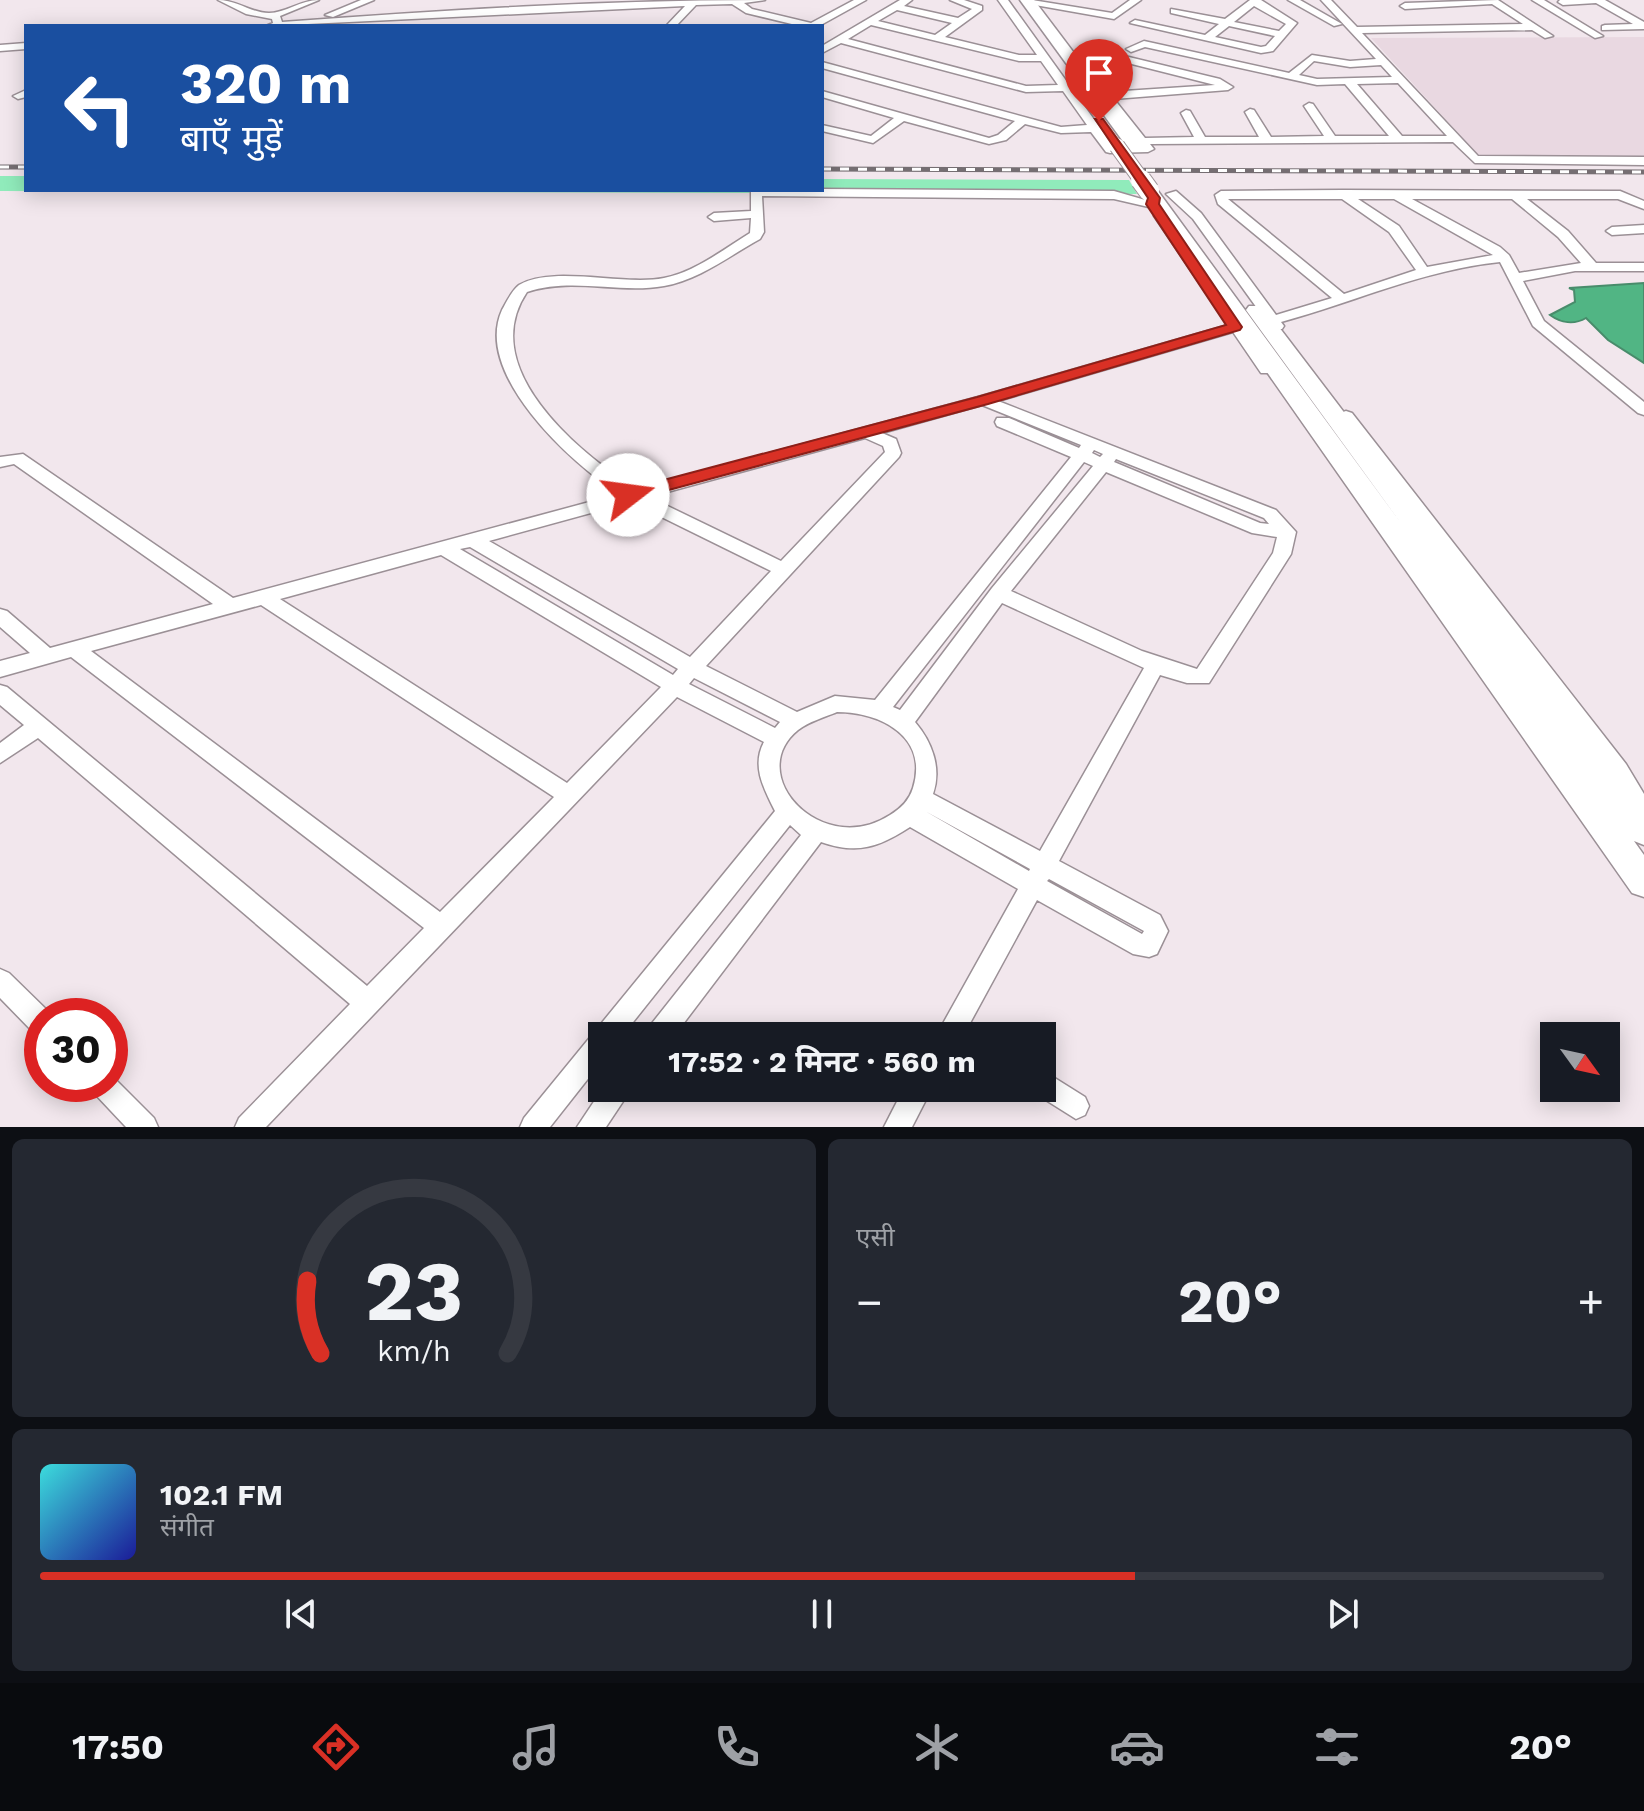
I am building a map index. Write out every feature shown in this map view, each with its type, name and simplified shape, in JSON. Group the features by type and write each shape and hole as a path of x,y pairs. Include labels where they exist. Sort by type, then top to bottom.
{"main road":[{"path":"1011,0 1117,146 1159,196 1644,831"},
{"path":"1032,1 1139,144 1159,196 1637,873"}],"street":[{"path":"223,0 274,23 385,22 403,16 760,0"},
{"path":"239,8 260,0"},
{"path":"274,23 314,0"},
{"path":"318,22 369,0"},
{"path":"816,24 861,0"},
{"path":"824,49 907,0"},
{"path":"937,38 979,8 955,0"},
{"path":"1003,0 1112,151 1148,149 1139,144 1032,1"},
{"path":"1077,9 1088,0"},
{"path":"1032,1 1114,16 1136,0"},
{"path":"1155,27 1187,0"},
{"path":"1293,0 1337,24"},
{"path":"1326,0 1454,139 1480,160 1644,161"},
{"path":"1400,3 1493,0 1548,36"},
{"path":"1537,0 1602,32 1644,26"},
{"path":"1563,2 1599,0 1644,26"},
{"path":"733,1 749,11 804,24"},
{"path":"1135,23 1207,38 1266,50 1292,23 1254,1 1207,38"},
{"path":"673,24 699,2"},
{"path":"1400,3 1436,29"},
{"path":"1454,3 1466,11"},
{"path":"385,22 412,5"},
{"path":"896,7 961,22"},
{"path":"1174,11 1282,35"},
{"path":"1375,13 1395,29"},
{"path":"1478,20 1490,28"},
{"path":"871,22 1019,58 1044,58"},
{"path":"1355,30 1534,27"},
{"path":"841,40 1026,89 1066,88"},
{"path":"1131,49 1144,44 1305,81 1401,80"},
{"path":"0,48 24,46"},
{"path":"1081,63 1108,55 1216,81 1228,87 1105,96"},
{"path":"1291,77 1312,58 1350,64 1384,62"},
{"path":"824,66 1061,130 1095,128"},
{"path":"1349,82 1399,140"},
{"path":"1016,97 1026,89"},
{"path":"824,95 989,141 1002,138 1023,120"},
{"path":"996,113 1006,105"},
{"path":"1309,106 1332,140"},
{"path":"1250,112 1267,140"},
{"path":"1186,113 1201,140"},
{"path":"824,128 873,140 902,117"},
{"path":"1139,144 1201,140 1454,139"},
{"path":"785,570 628,495 564,445 539,416 504,354 505,323 522,289 534,284 668,281 755,236 756,192 1159,196 1188,205 1567,701 1618,770 1644,814"},
{"path":"1343,300 1220,197 1229,193 1620,195 1644,205"},
{"path":"1343,194 1394,229 1424,272"},
{"path":"1393,194 1455,226 1504,258 1538,323 1644,410"},
{"path":"1514,194 1563,234 1591,266"},
{"path":"1159,196 1235,327 1531,740 1637,873"},
{"path":"714,217 757,214"},
{"path":"1612,231 1644,229"},
{"path":"1273,320 1463,260 1504,258"},
{"path":"1515,278 1591,266 1644,267"},
{"path":"0,669 983,400 1235,327"},
{"path":"983,400 1085,450"},
{"path":"964,405 1107,459 1258,529 1287,532 1282,554 1209,672 1195,679 999,593"},
{"path":"248,1127 567,794 675,686 893,453 890,443 864,431"},
{"path":"880,709 1085,450"},
{"path":"0,462 17,458 229,605"},
{"path":"903,722 999,593 1107,459"},
{"path":"471,539 692,668 794,720"},
{"path":"442,547 675,686 777,739"},
{"path":"263,597 567,794"},
{"path":"0,616 46,656"},
{"path":"73,648 440,926"},
{"path":"964,1022 1156,664"},
{"path":"0,693 368,1003"},
{"path":"835,704 858,704 880,709 903,722 917,738 926,757 927,778 915,806 873,836 851,839 816,832 786,813 774,796 768,776 769,757 777,739 794,720 813,709 835,704"},
{"path":"0,754 39,726"},
{"path":"915,806 1040,876"},
{"path":"617,1022 786,813"},
{"path":"669,1022 816,832"},
{"path":"0,981 24,1005"},
{"path":"533,1127 588,1058"},
{"path":"1056,1092 1076,1106"},
{"path":"121,1102 145,1127"},
{"path":"590,1127 609,1102"},
{"path":"904,1124 913,1102"}],"shaded area":[{"path":"1644,37 1644,156 1481,158 1371,38"},
{"path":"0,176 24,176 24,191 0,191"},
{"path":"824,179 1129,180 1137,194 379,192 824,192"},
{"path":"1644,283 1644,363 1608,340 1586,318 1568,322 1550,315 1575,302 1574,290 1569,288"}],"railway":[{"path":"0,167 24,167"},
{"path":"824,169 1644,172"}],"route":[{"path":"628,495 983,400 1235,327 1171,235 1153,204 1154,198 1099,121"}]}
